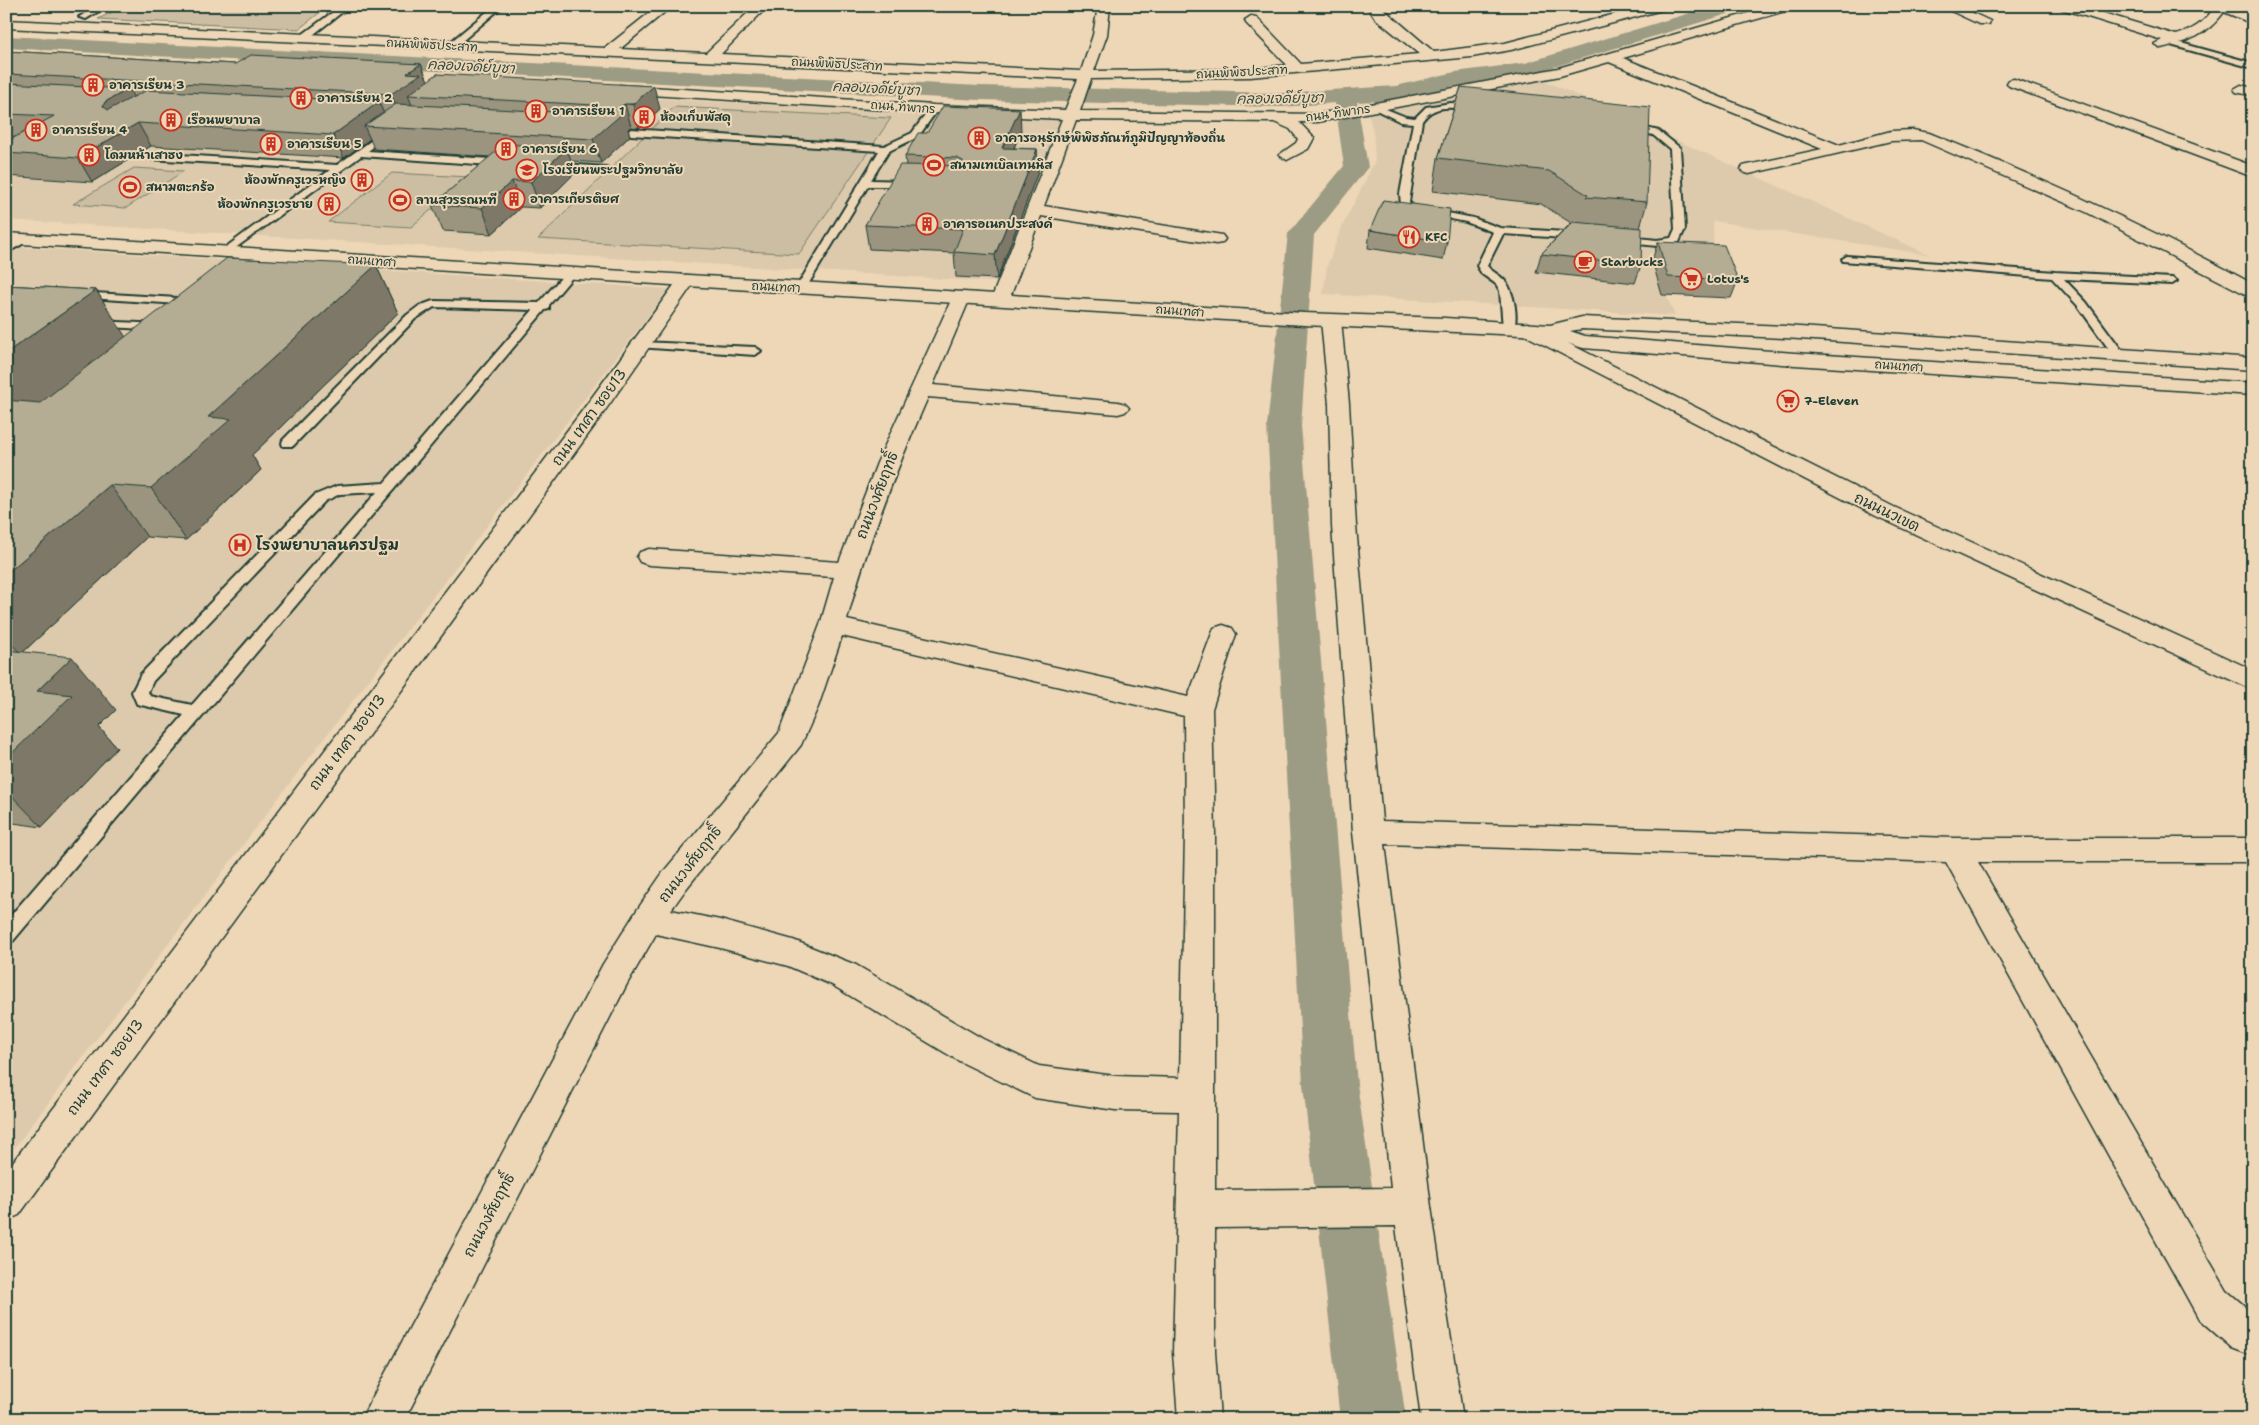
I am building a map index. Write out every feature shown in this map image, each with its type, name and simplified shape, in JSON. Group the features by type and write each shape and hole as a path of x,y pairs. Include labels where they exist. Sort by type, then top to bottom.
{"street":[{"path":"607,53 666,6"},
{"path":"709,58 762,6"},
{"path":"1000,300 1074,110 1100,35 1104,6"},
{"path":"1373,6 1380,16 1431,57"},
{"name":"ถนนพิพิธประสาท","path":"6,24 1085,78 1299,70 1431,57 1506,47 1662,6"},
{"name":"ถนน ทิพากร","path":"607,88 934,109 1074,110 1278,118 1328,117 1560,72 1788,6"},
{"path":"1946,6 1984,21"},
{"path":"2066,6 2174,41"},
{"path":"2149,48 2191,35 2208,24 2220,6 2253,20"},
{"path":"1251,20 1299,70"},
{"path":"1611,58 1838,150"},
{"path":"2014,83 2253,172"},
{"path":"1278,118 1295,126 1306,138 1303,146 1287,155"},
{"path":"1750,169 1838,150 1888,136 1908,134 1924,136 2101,212 2184,253 2253,292"},
{"path":"1035,210 1216,239"},
{"name":"ถนนเทศา","path":"15,239 226,252 277,261 570,274 1318,320 1528,329 1582,323 1785,332 2253,364"},
{"name":"ถนน เทศา ซอย13","path":"6,1202 588,420 686,281"},
{"name":"ถนนวงศ์ยฤทธิ์","path":"382,1419 615,974 648,918 675,880 791,738 833,625 848,570 888,463 961,298"},
{"path":"1318,320 1339,404 1344,526 1368,832 1404,1206 1442,1419"},
{"name":"ถนนเทศา","path":"1528,329 1592,343 1795,359 2253,389"},
{"name":"ถนนนวเขต","path":"1528,329 1886,512 2253,680"},
{"path":"921,390 1118,408"},
{"path":"649,557 848,570"},
{"path":"833,625 1198,709"},
{"path":"1199,1419 1194,1352 1200,834 1198,709 1223,634"},
{"path":"1368,832 1955,850 2253,850"},
{"path":"1955,850 2213,1305 2246,1334 2253,1336"},
{"path":"648,918 720,934 793,954 844,975 971,1050 1035,1082 1115,1094 1197,1095"},
{"path":"1197,1208 1404,1206"}],"lane":[{"path":"83,17 103,6"},
{"path":"302,39 346,6"},
{"path":"451,46 499,6"},
{"path":"2174,41 2253,66"},
{"path":"1488,110 1438,106 1426,110 1418,121 1404,203 1410,208 1469,220 1499,231 1590,236"},
{"path":"631,132 885,149 915,136 934,109"},
{"path":"1374,109 1404,120 1418,121"},
{"path":"1609,238 1657,243 1675,240 1680,229 1675,148 1656,133 1623,126"},
{"path":"226,252 395,127"},
{"path":"802,288 885,149"},
{"path":"359,153 517,164"},
{"path":"149,156 340,168"},
{"path":"537,165 606,170"},
{"path":"865,183 921,185"},
{"path":"1499,231 1482,266 1486,274 1500,282 1528,329"},
{"path":"6,250 15,239"},
{"path":"1848,259 2172,281"},
{"path":"6,935 387,487 545,307 570,274"},
{"path":"2056,274 2082,304 2120,356"},
{"path":"64,295 208,303"},
{"path":"288,443 411,317 423,308 434,304 545,307"},
{"path":"84,324 171,333"},
{"path":"640,345 755,351"},
{"path":"197,712 154,704 143,700 140,692 147,678 320,498 337,490 387,487"}],"shaded area":[{"path":"125,6 328,6 299,29 98,19"},
{"name":"โรงเรียนพระปฐมวิทยาลัย","path":"6,61 606,96 1066,120 1008,283 6,220"},
{"path":"1541,79 1930,255 1713,221 1714,258 1649,253 1675,316 1323,294 1327,266 1341,229 1375,161 1373,131 1368,113"},
{"path":"674,107 891,118 799,254 538,239"},
{"name":"สนามตะกร้อ","path":"134,168 184,171 126,208 73,204"},
{"name":"ลานสุวรรณนฑี","path":"392,173 470,177 411,227 328,222"},
{"name":"โรงพยาบาลนครปฐม","path":"6,246 669,289 277,800 6,1159"}],"building":[{"path":"6,51 235,64 251,55 421,64 407,73 421,74 391,94 6,74"},
{"path":"437,74 654,86 633,104 625,104 619,107 623,113 593,139 364,126 396,104 595,114 602,110 595,105 408,95"},
{"path":"6,83 129,89 105,102 103,106 108,110 147,90 379,102 333,135 138,123 78,158 6,153 6,142 54,116 6,114"},
{"path":"1461,87 1650,107 1647,202 1586,197 1588,195 1549,171 1438,158"},
{"path":"943,106 1020,109 1002,148 1037,149 995,255 954,252 963,229 865,225 900,165 960,166 963,164 963,161 957,158 905,156 918,133 927,133"},
{"path":"505,144 567,148 531,182 512,181 482,208 432,205"},
{"path":"1383,200 1450,209 1447,242 1370,230"},
{"path":"1573,222 1642,228 1641,265 1541,254"},
{"path":"1658,242 1724,245 1738,280 1668,277"},
{"path":"227,258 376,265 208,417 231,419 151,488 110,485 6,574 6,400 40,403"},
{"path":"6,285 96,290 6,353"},
{"path":"6,650 72,657 37,691 72,695 6,759"}],"waterway":[{"name":"คลองเจดีย์บูชา","path":"6,42 980,93 1281,100 1396,93 1455,79 1527,69 1734,6"},
{"path":"1345,97 1356,167 1301,234 1284,426 1330,1084 1373,1419"}],"place":[{"name":"อาคารเรียน 3","path":"93,85"},
{"name":"อาคารเรียน 2","path":"301,98"},
{"name":"อาคารเรียน 1","path":"536,111"},
{"name":"ห้องเก็บพัสดุ","path":"644,117"},
{"name":"เรือนพยาบาล","path":"171,120"},
{"name":"อาคารเรียน 4","path":"36,130"},
{"name":"อาคารอนุรักษ์พิพิธภัณฑ์ภูมิปัญญาท้องถิ่น","path":"979,138"},
{"name":"อาคารเรียน 5","path":"271,144"},
{"name":"อาคารเรียน 6","path":"506,149"},
{"name":"โดมหน้าเสาธง","path":"89,155"},
{"name":"สนามเทเบิลเทนนิส","path":"934,165"},
{"name":"โรงเรียนพระปฐมวิทยาลัย","path":"527,170"},
{"name":"ห้องพักครูเวรหญิง","path":"362,180"},
{"name":"สนามตะกร้อ","path":"130,187"},
{"name":"อาคารเกียรติยศ","path":"514,199"},
{"name":"ลานสุวรรณนฑี","path":"400,200"},
{"name":"ห้องพักครูเวรชาย","path":"329,204"},
{"name":"อาคารอเนกประสงค์","path":"927,224"},
{"name":"KFC","path":"1409,237"},
{"name":"Starbucks","path":"1585,262"},
{"name":"Lotus's","path":"1691,279"},
{"name":"7-Eleven","path":"1788,401"},
{"name":"โรงพยาบาลนครปฐม","path":"240,545"}]}
